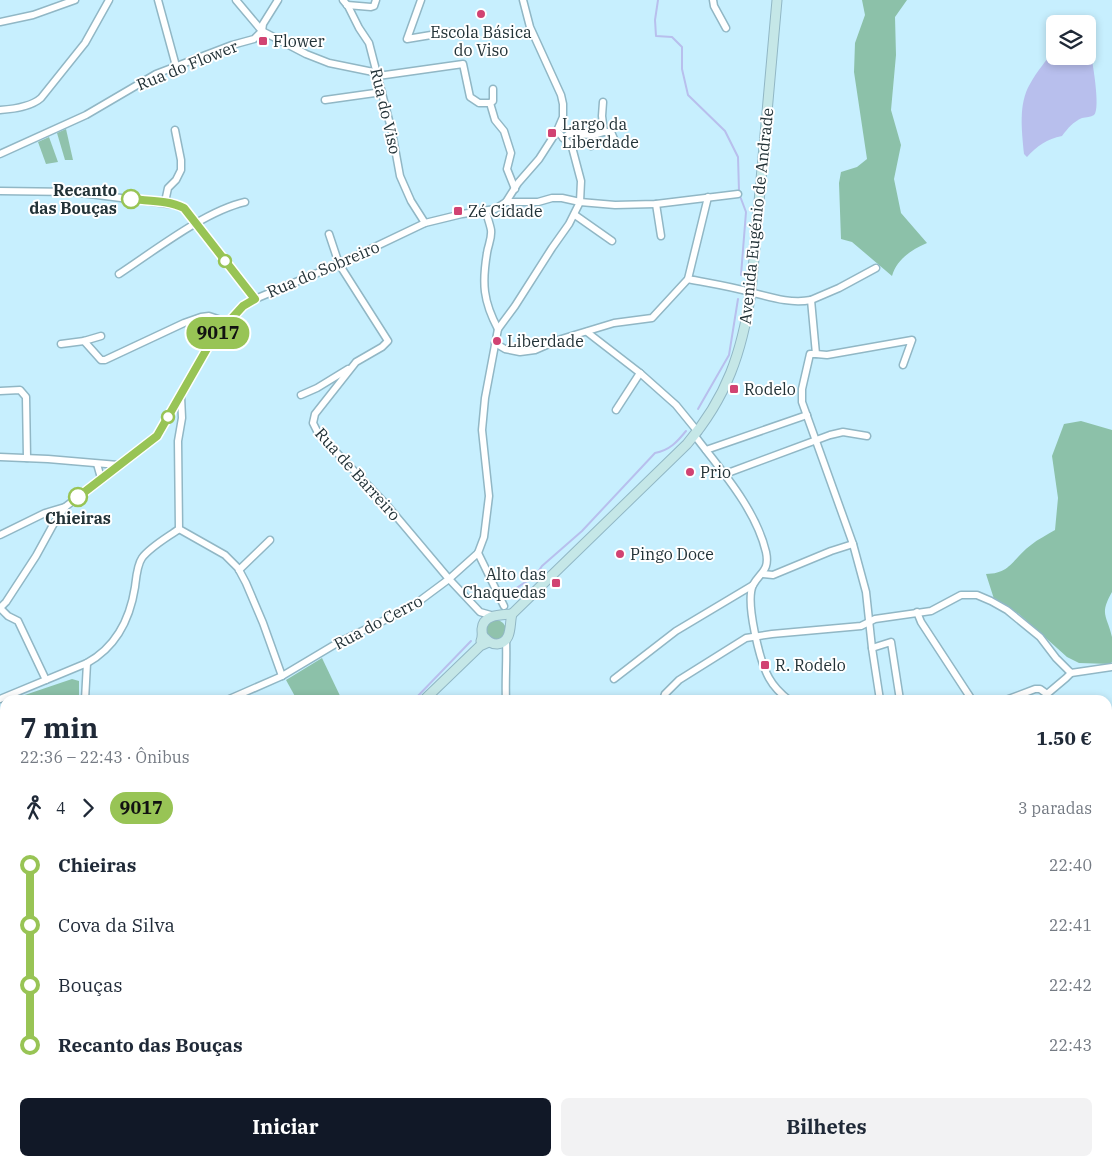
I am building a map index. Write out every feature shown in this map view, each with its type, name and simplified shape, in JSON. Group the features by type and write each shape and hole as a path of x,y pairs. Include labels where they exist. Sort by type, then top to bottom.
{"main road":[{"name":"Avenida Eugénio de Andrade","path":"492,638 510,632 509,624 512,614 696,434 725,388 738,355 745,330 751,292 777,0"},
{"path":"429,695 480,646 492,638 486,619 512,614"},
{"path":"496,616 503,617 509,624"}],"street":[{"path":"0,22 33,15 75,0"},
{"path":"0,110 29,105 41,98 85,43 109,0"},
{"path":"158,0 176,66"},
{"path":"236,0 262,31 306,54 329,63 378,74 463,64 470,97 479,103 490,103"},
{"path":"262,31 263,24 278,0"},
{"path":"345,2 371,7 374,6 376,0"},
{"path":"421,0 407,39 449,32"},
{"path":"506,202 539,159 557,131 563,117 561,95 530,28 523,0"},
{"path":"713,0 714,6 726,28"},
{"name":"Rua do Viso","path":"345,2 369,43 392,132 400,176 425,223"},
{"name":"Rua do Flower","path":"0,154 77,120 140,82 176,66 232,45 254,39 262,31"},
{"path":"490,103 493,101 494,96 492,89"},
{"path":"325,100 382,92"},
{"path":"603,102 604,132"},
{"path":"490,103 494,120 504,131 512,152 507,169 515,189"},
{"path":"165,202 168,188 176,180 181,170 175,130"},
{"path":"504,606 478,553 484,537 489,496 482,430 485,398 498,329 516,306 574,215 580,202 581,181 572,147 557,131"},
{"path":"563,138 569,134 592,135 611,132 615,142"},
{"path":"591,146 592,135"},
{"path":"0,191 73,192 177,205 184,208 255,299"},
{"path":"506,202 538,202 552,198 562,198 580,202 615,205 656,204 738,194"},
{"path":"495,344 520,352 535,350 558,340 614,323 652,318 688,279 708,197"},
{"path":"119,274 207,217 236,204 246,202"},
{"name":"Rua do Sobreiro","path":"65,507 157,436 212,340 243,306 255,299 339,264 425,223 462,214 495,209 506,202"},
{"path":"656,204 660,236"},
{"path":"486,211 491,230 491,240 484,267 485,298 490,314 498,329"},
{"path":"574,215 612,241"},
{"path":"329,234 339,264"},
{"name":"Rua de Barreiro","path":"339,264 388,341 382,347 356,362 315,414 313,423 318,432 385,503 449,579 480,612"},
{"path":"688,279 779,300 804,301 839,288 876,268"},
{"path":"811,300 816,354"},
{"path":"84,341 101,360 105,360 201,317 209,316 227,322"},
{"path":"587,332 640,373 676,405 706,450 725,474 751,516 766,552 763,574 753,586 676,631 614,679"},
{"path":"61,344 84,341 101,336"},
{"path":"879,695 866,592 854,544 802,402 802,389 810,354 827,355 912,340 903,365"},
{"path":"301,395 351,368"},
{"path":"616,410 640,373"},
{"path":"0,391 20,390 26,397 27,458"},
{"path":"179,529 178,441 182,418 181,395"},
{"path":"706,450 807,416"},
{"path":"725,474 815,440 843,432 868,436"},
{"path":"0,457 119,465"},
{"path":"97,464 101,478"},
{"path":"0,534 65,507"},
{"path":"46,680 18,621 8,616 0,608 6,602 36,556 65,507"},
{"path":"179,529 225,555 239,570 263,623 282,676"},
{"path":"10,695 87,663 98,657 112,644 132,608 141,559 147,552 179,529"},
{"path":"239,570 270,540"},
{"path":"763,574 773,574 854,544"},
{"name":"Rua do Cerro","path":"238,695 282,676 339,642 410,608 449,579 478,553"},
{"path":"753,586 752,615 761,660 770,679 783,695"},
{"path":"665,695 679,680 746,638 861,626 875,618 931,611 960,595 976,595 991,601 1024,623 1040,637 1070,673"},
{"path":"480,612 496,616"},
{"path":"480,612 492,638 507,652 506,695"},
{"path":"917,612 921,622 969,695"},
{"path":"872,648 891,642 899,695"},
{"path":"85,695 87,663"},
{"path":"1019,695 1035,689 1040,689 1048,694 1070,673 1112,667"}],"green space":[{"path":"862,0 907,0 895,17 896,55 891,110 901,145 894,179 901,213 927,243 905,256 897,265 892,276 852,242 841,239 839,183 841,172 857,167 867,159 854,72 855,43 865,15"},
{"path":"66,129 73,160 65,160 57,133"},
{"path":"49,137 58,162 46,164 38,142"},
{"path":"1081,421 1112,430 1112,592 1105,611 1112,637 1112,662 1110,664 1079,663 1067,657 1019,614 994,599 986,574 1006,568 1034,543 1055,530 1058,498 1052,456 1064,424"},
{"path":"496,620 503,623 506,630 503,637 496,640 489,637 486,630 489,623"},
{"path":"322,658 340,695 294,695 286,680"},
{"path":"72,679 79,681 79,695 25,695"}],"water":[{"path":"1046,61 1046,65 1092,65 1097,104 1094,115 1076,121 1062,136 1043,144 1027,157 1024,154 1022,136 1022,109 1026,92"}],"waterway":[{"path":"658,0 655,20 656,36 672,37 682,47 682,69 688,95 725,131 738,157 739,191"},
{"path":"740,196 746,212 741,275"},
{"path":"698,409 729,355 738,299"},
{"path":"509,594 536,574 542,566 582,531 655,453 673,445 686,431"},
{"path":"419,695 471,641"}],"bus line":[{"name":"9017","path":"78,497 157,436 212,340 243,306 255,299 184,208 165,202 131,199"}],"place":[{"name":"Escola Básica do Viso","path":"481,14"},
{"name":"Flower","path":"263,41"},
{"name":"Largo da Liberdade","path":"552,133"},
{"name":"Recanto das Bouças","path":"131,199"},
{"name":"Zé Cidade","path":"458,211"},
{"name":"Liberdade","path":"497,341"},
{"name":"Rodelo","path":"734,389"},
{"name":"Prio","path":"690,472"},
{"name":"Chieiras","path":"78,497"},
{"name":"Pingo Doce","path":"620,554"},
{"name":"Alto das Chaquedas","path":"556,583"},
{"name":"R. Rodelo","path":"765,665"}]}
